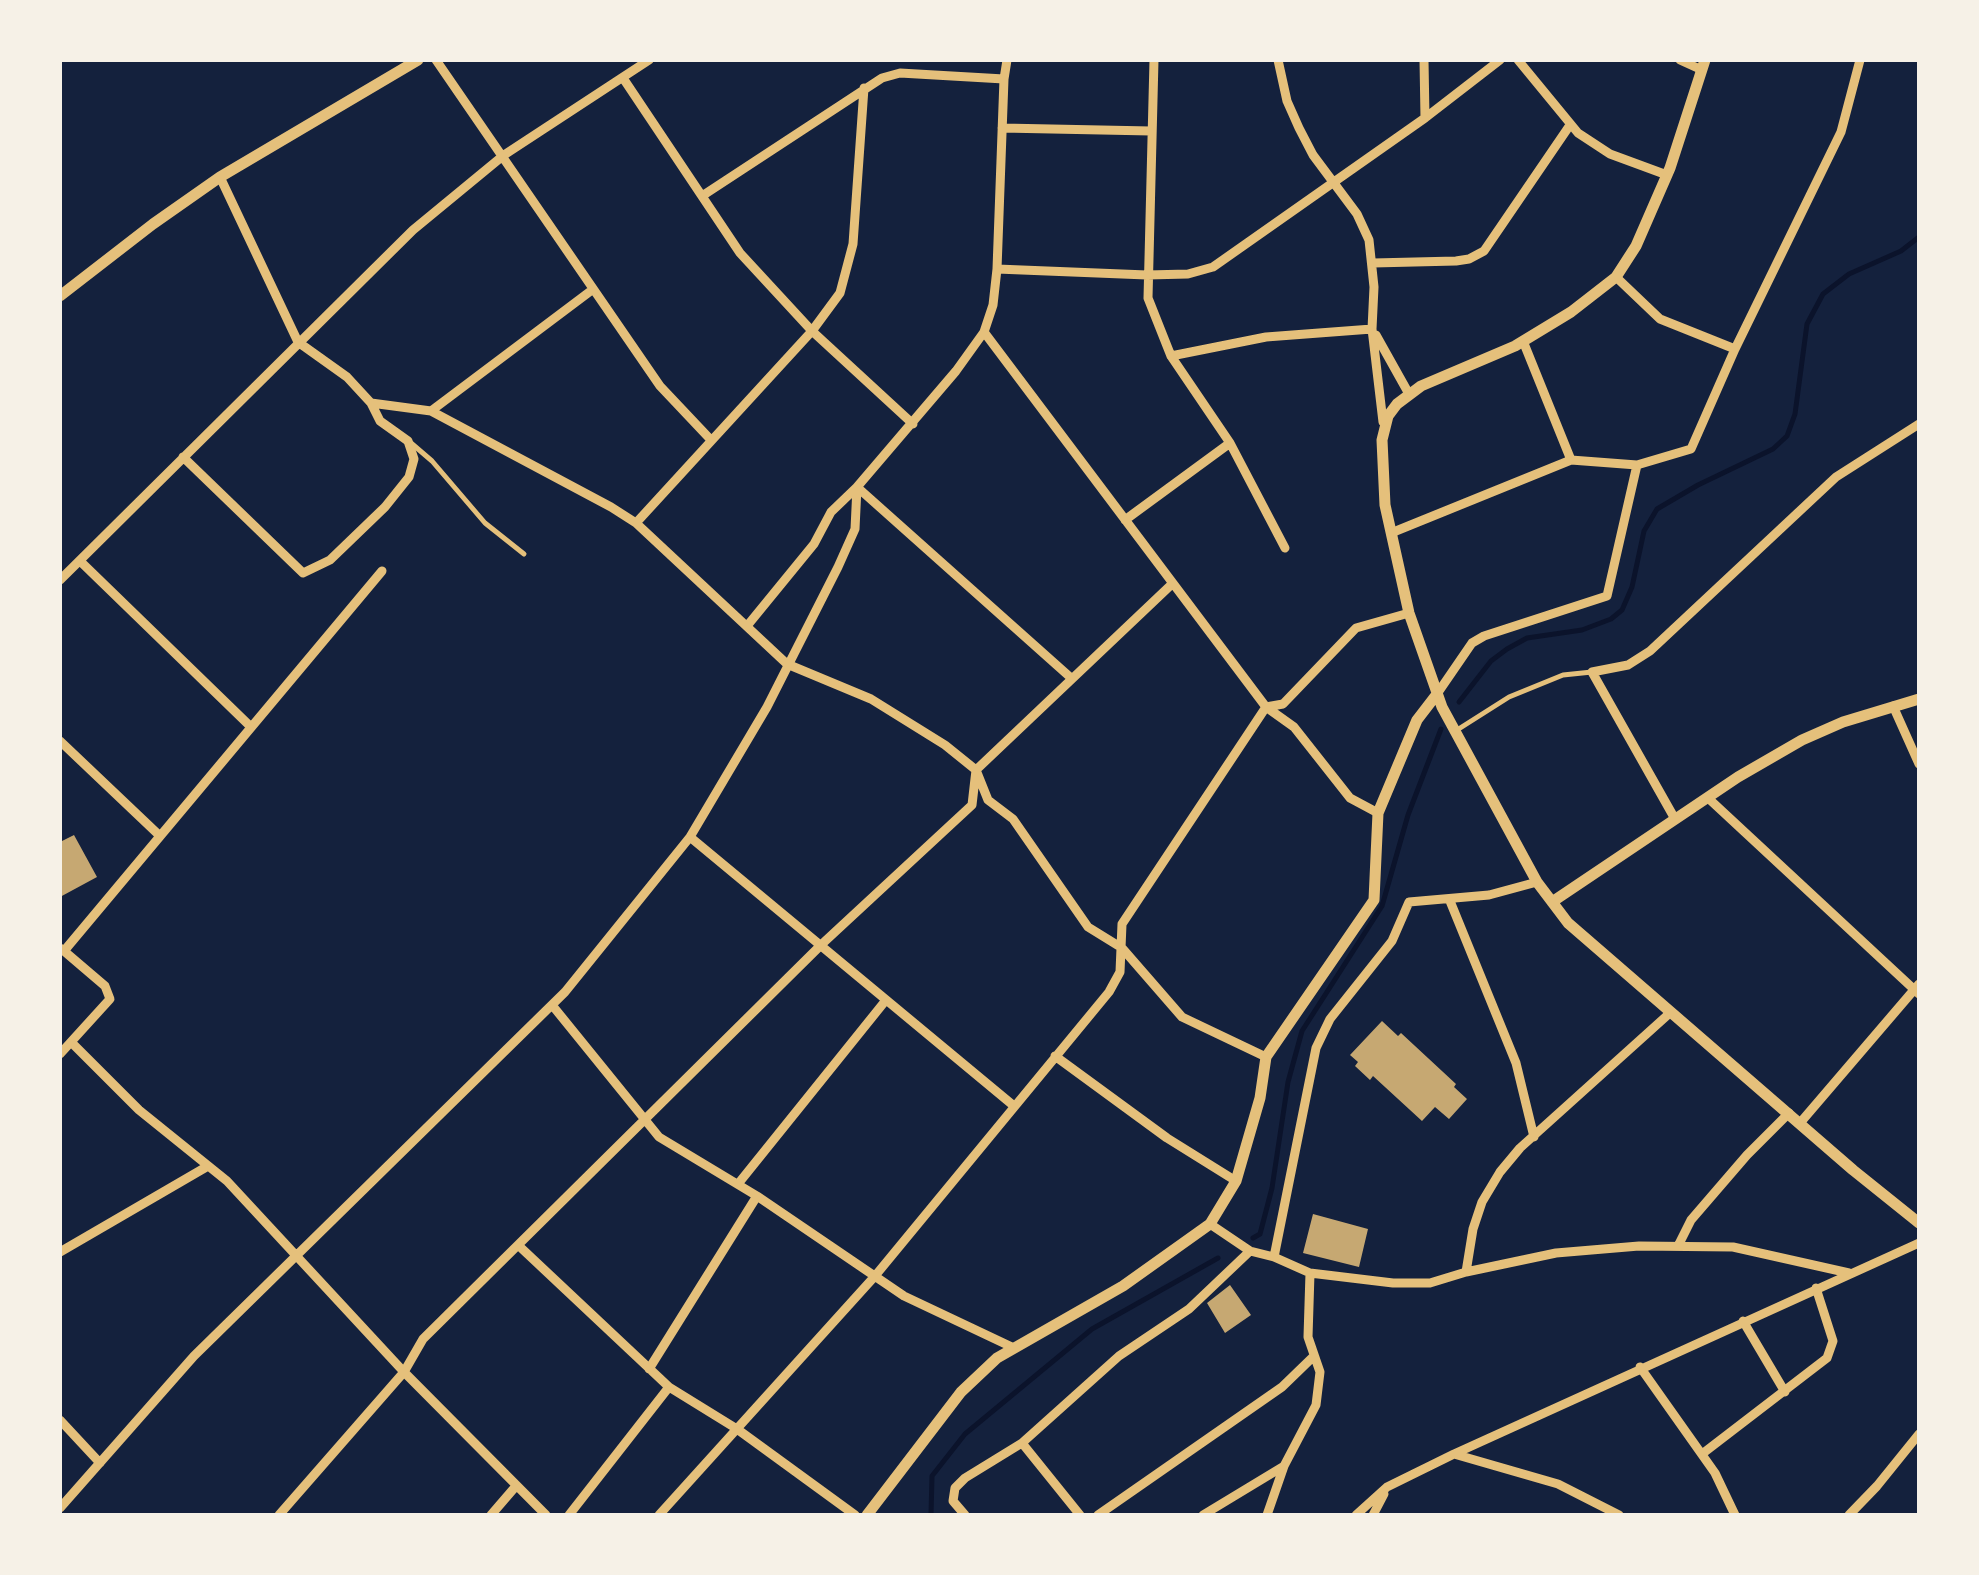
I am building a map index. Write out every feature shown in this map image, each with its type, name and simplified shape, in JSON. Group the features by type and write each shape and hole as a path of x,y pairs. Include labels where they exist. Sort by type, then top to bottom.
{"street":[{"path":"62,291 220,177 418,60"},
{"path":"436,60 660,386 710,440"},
{"path":"60,580 413,230 504,155 649,60"},
{"path":"748,626 814,544 831,512 912,424 984,332 993,305 997,269 1008,60"},
{"path":"1154,60 1148,298 1171,356 1230,442 1285,548"},
{"path":"1278,60 1287,102 1299,128 1363,226 1372,263 1372,329 1384,428 1382,476 1390,533 1409,613 1454,731 1538,882 1568,923 1852,1170 1919,1222"},
{"path":"1424,60 1425,118"},
{"path":"997,269 1147,275 1188,274 1213,268 1500,60"},
{"path":"1518,60 1570,125 1610,154 1667,174"},
{"path":"1384,428 1392,410 1409,394 1523,341 1570,312 1616,276 1636,246 1667,174 1703,65 1680,60"},
{"path":"1390,533 1571,460 1637,464 1691,450 1735,349 1841,132 1860,60"},
{"path":"702,196 864,88 900,72 1004,79"},
{"path":"623,78 740,252 812,331 912,424"},
{"path":"636,523 812,331 840,293 853,244 864,88"},
{"path":"1372,263 1456,261 1477,256 1490,244 1570,125"},
{"path":"1002,128 1151,131"},
{"path":"182,458 303,572 330,560 385,507 409,476 414,459 408,441 380,421 371,403 347,376 298,342 220,177"},
{"path":"1616,276 1660,319 1735,349"},
{"path":"431,411 592,290"},
{"path":"1171,356 1266,337 1372,329"},
{"path":"1372,329 1409,394"},
{"path":"984,332 1172,584 1227,650 1266,707 1294,727 1350,798 1378,813"},
{"path":"1523,341 1571,460"},
{"path":"371,403 431,411 577,488 636,523 788,664 871,699 919,726 976,770 988,800 1013,819 1088,928 1122,948 1182,1017 1266,1056"},
{"path":"1675,819 1592,672 1628,665 1650,651 1836,477 1919,424"},
{"path":"1125,520 1230,442"},
{"path":"867,1515 961,1392 997,1358 1123,1286 1210,1224 1236,1181 1260,1098 1266,1056 1374,900 1378,813 1417,720 1472,644 1484,636 1608,596 1637,464"},
{"path":"60,1508 194,1356 552,1005 690,837 767,707 855,529 858,487"},
{"path":"858,487 1070,678"},
{"path":"80,561 251,727"},
{"path":"60,1054 106,1005 110,992 62,950 382,572"},
{"path":"279,1515 404,1372 424,1340 822,944 972,805 976,770 1172,584"},
{"path":"659,1515 875,1276 1109,992 1120,972 1122,924 1266,707 1283,704 1356,628 1409,613"},
{"path":"1552,902 1802,740 1843,722 1919,699"},
{"path":"1892,706 1919,764"},
{"path":"60,740 160,836"},
{"path":"1708,798 1918,989 1800,1124"},
{"path":"690,837 1014,1106"},
{"path":"1274,1257 1316,1048 1330,1019 1392,941 1410,902 1450,901 1538,882"},
{"path":"1450,901 1516,1063 1534,1137"},
{"path":"738,1184 886,1000"},
{"path":"552,1005 660,1137 757,1196 904,1296 1014,1348"},
{"path":"1466,1272 1482,1202 1500,1172 1671,1012"},
{"path":"71,1042 139,1110 208,1166 546,1515"},
{"path":"1055,1056 1167,1138 1236,1181"},
{"path":"1678,1246 1691,1220 1789,1113"},
{"path":"60,1252 208,1166"},
{"path":"649,1369 757,1196"},
{"path":"1210,1224 1250,1251 1310,1273 1393,1283 1430,1283 1570,1251 1678,1246 1732,1248 1850,1273"},
{"path":"1356,1515 1387,1487 1454,1454 1919,1242"},
{"path":"518,1245 669,1387 736,1428 855,1515"},
{"path":"964,1515 953,1501 955,1488 965,1478 1022,1444 1119,1356 1189,1310 1250,1251"},
{"path":"1267,1515 1284,1466 1316,1404 1320,1372 1308,1337 1310,1273"},
{"path":"1702,1454 1827,1358 1834,1341 1816,1288"},
{"path":"1742,1321 1784,1392"},
{"path":"1098,1515 1282,1387 1314,1356"},
{"path":"1640,1367 1702,1454 1732,1503 1735,1515"},
{"path":"569,1515 669,1387"},
{"path":"60,1420 100,1463"},
{"path":"1848,1515 1919,1434"},
{"path":"1022,1444 1080,1515"},
{"path":"1454,1454 1558,1484 1619,1515"},
{"path":"1202,1515 1284,1466"},
{"path":"491,1515 516,1486"},
{"path":"1373,1515 1387,1487"}],"lane":[{"path":"408,441 432,461 485,523 524,554"},
{"path":"1454,731 1508,697 1563,675 1592,672"}],"building":[{"path":"74,835 97,877 60,897 60,842"},
{"path":"1382,1021 1398,1036 1401,1033 1467,1099 1449,1119 1435,1107 1422,1121 1373,1076 1370,1080 1355,1066 1358,1062 1350,1055"},
{"path":"1313,1214 1368,1229 1359,1267 1303,1253"},
{"path":"1230,1285 1251,1315 1225,1333 1207,1303"}],"waterway":[{"path":"1459,702 1491,661 1507,649 1527,638 1582,630 1611,619 1622,610 1632,587 1644,531 1657,509 1773,449 1787,436 1795,414 1807,324 1823,294 1849,274 1901,251 1919,237"},
{"path":"1253,1238 1260,1234 1272,1188 1288,1082 1302,1031 1382,906 1408,815 1441,729"},
{"path":"931,1515 932,1476 965,1434 1092,1329 1218,1258"}]}
